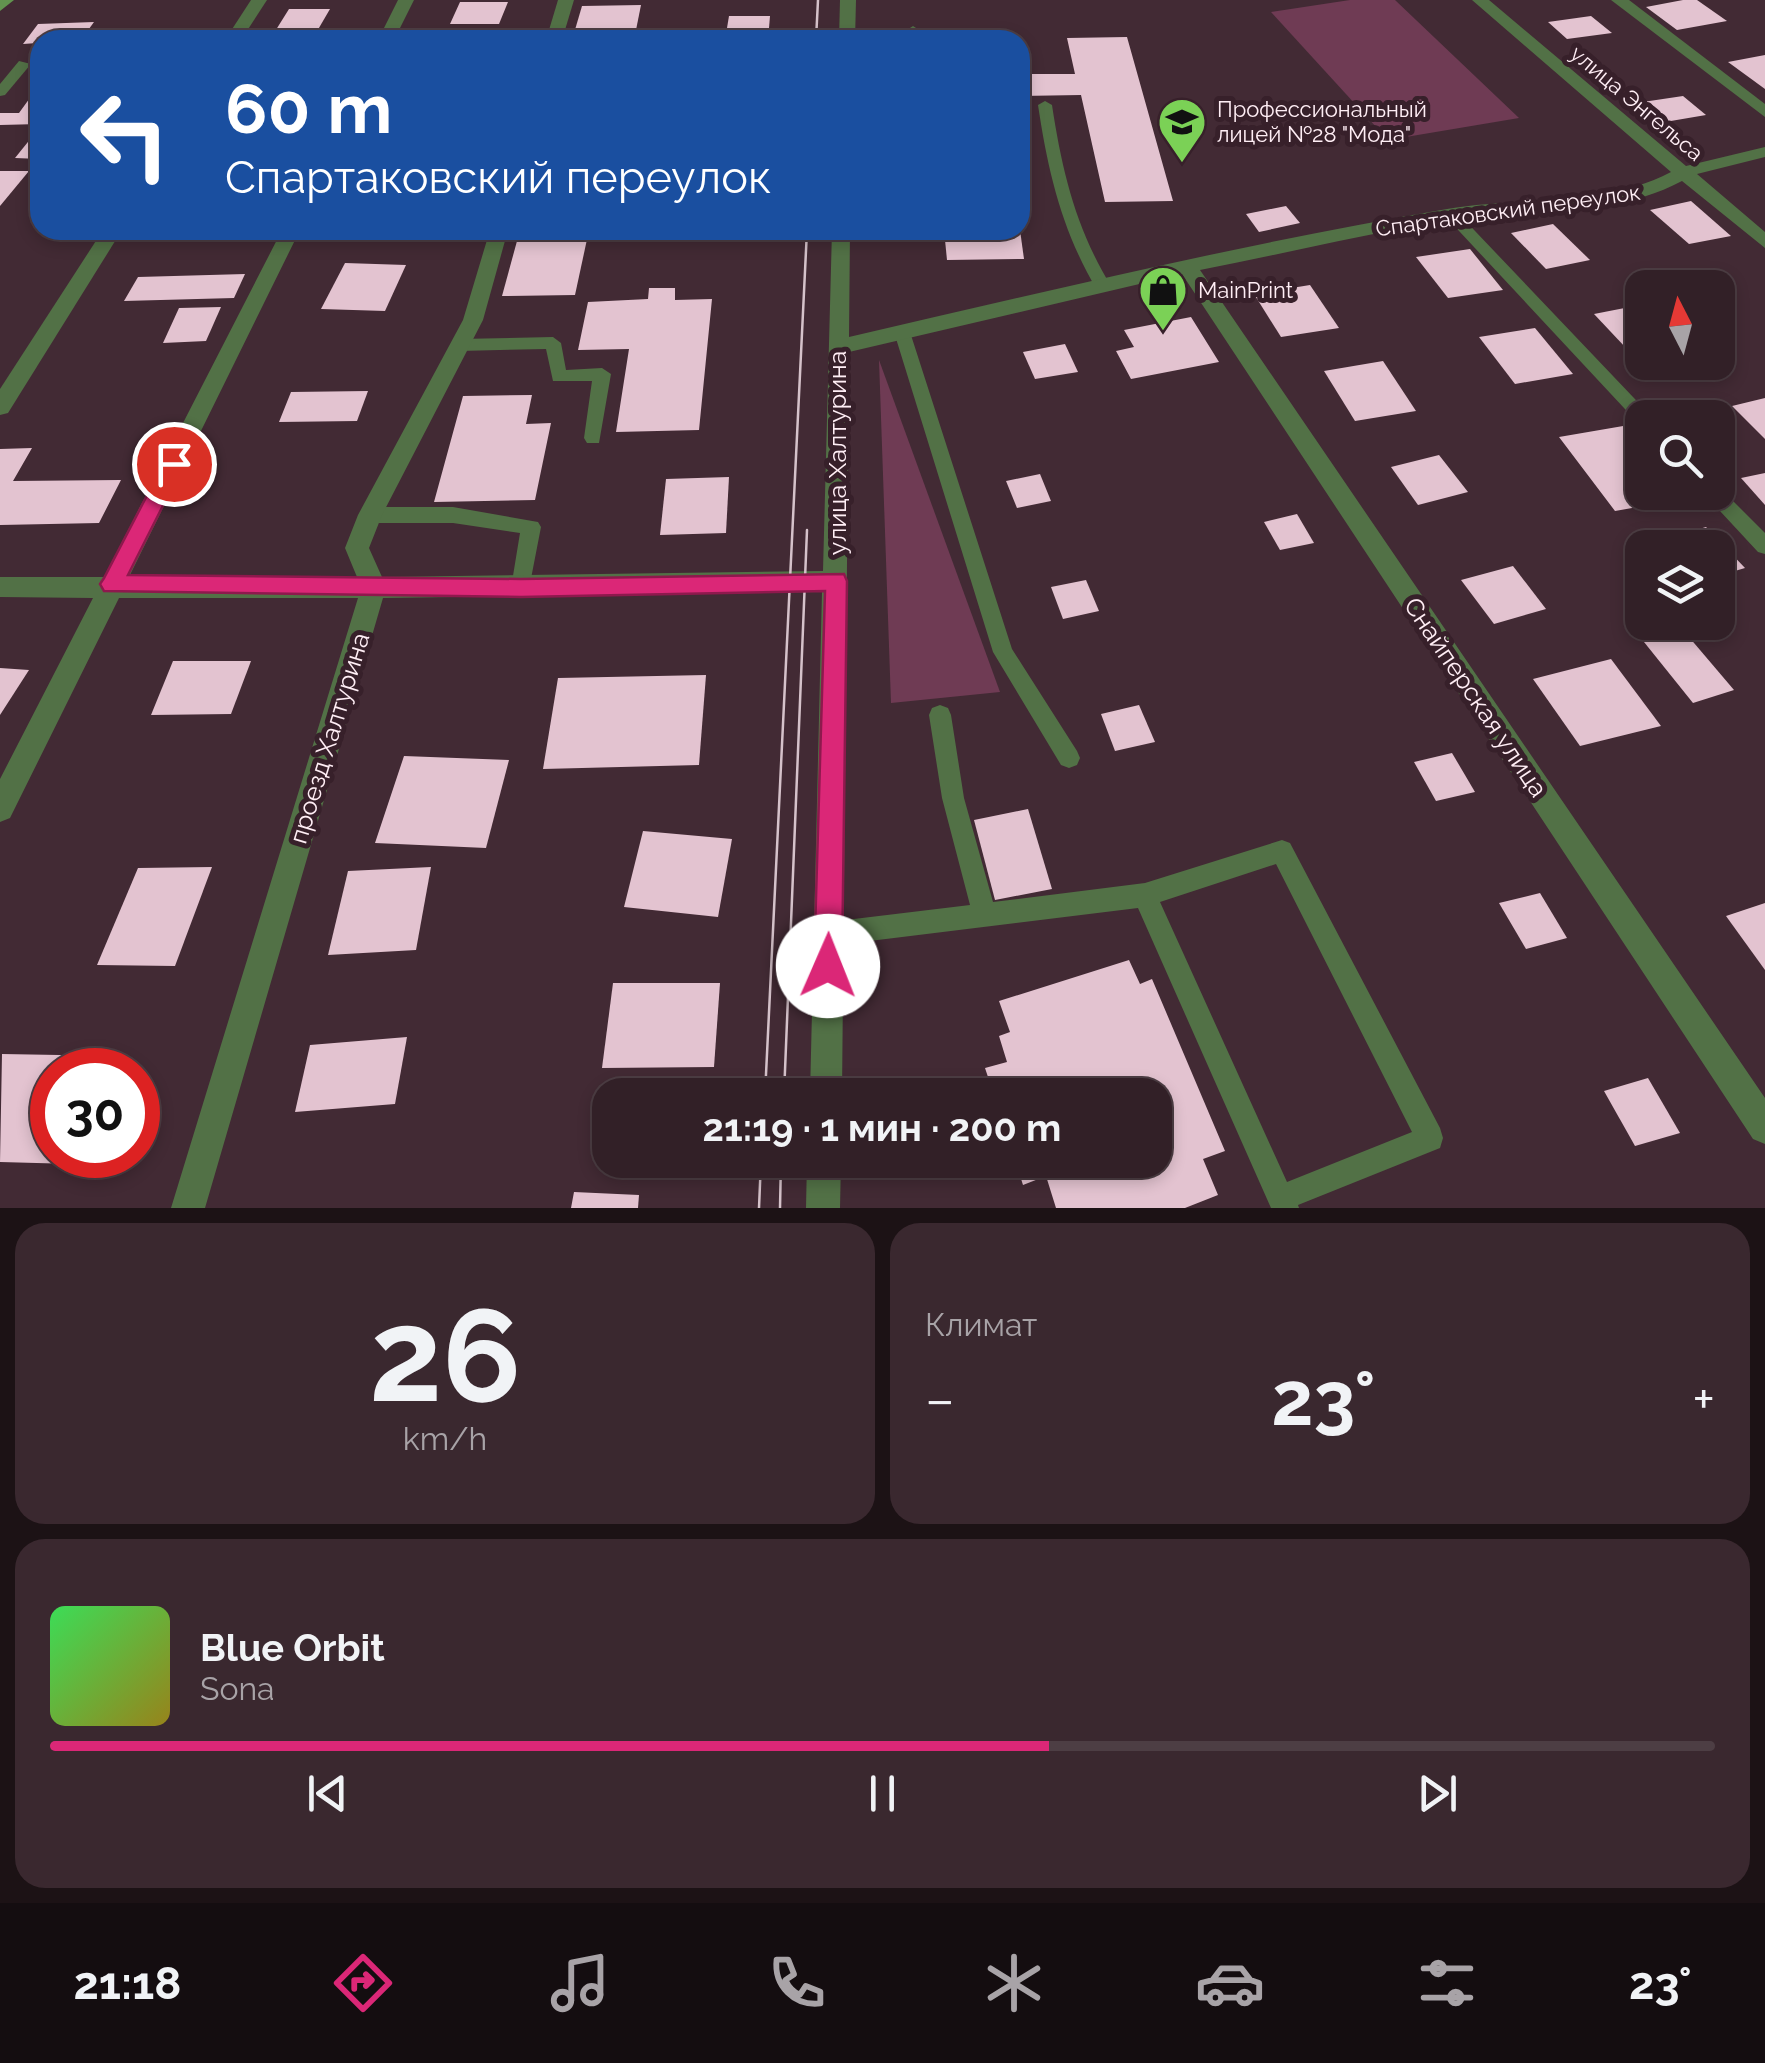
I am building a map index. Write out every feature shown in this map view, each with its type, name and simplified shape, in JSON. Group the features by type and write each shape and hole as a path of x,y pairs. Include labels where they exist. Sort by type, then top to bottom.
{"street":[{"path":"0,6 6,0"},
{"path":"240,30 259,0"},
{"path":"391,30 406,0"},
{"path":"557,30 566,0"},
{"path":"847,30 848,0"},
{"name":"улица Энгельса","path":"1480,0 1765,242"},
{"path":"1619,0 1765,112"},
{"name":"Спартаковский переулок","path":"838,347 1188,266 1451,214 1562,206 1656,188 1684,172 1765,152"},
{"path":"0,407 107,240"},
{"path":"0,808 286,240"},
{"path":"374,587 357,548 370,515 472,320 496,240"},
{"name":"улица Халтурина","path":"826,1078 841,240"},
{"name":"Снайперская улица","path":"1188,266 1765,1127"},
{"path":"0,586 521,588 836,581"},
{"name":"проезд Халтурина","path":"188,1208 374,587"},
{"path":"823,1208 824,1178"}],"lane":[{"path":"848,0 860,0"},
{"path":"0,92 24,64"},
{"path":"1045,105 1060,199 1086,259 1103,286"},
{"path":"1451,214 1627,400"},
{"path":"902,332 1003,652 1069,758"},
{"path":"459,345 553,343 559,377 602,374 593,438"},
{"path":"1731,510 1765,546"},
{"path":"370,515 454,515 530,527 521,588"},
{"path":"940,714 953,798 986,915"},
{"path":"829,934 1145,896 1282,851 1430,1138 1283,1203 1145,896"}],"shaded area":[{"path":"1350,0 1395,0 1519,118 1388,140 1271,12"},
{"path":"879,360 1000,692 891,703"}],"building":[{"path":"1697,0 1727,21 1677,30 1646,7"},
{"path":"460,2 508,2 499,24 450,24"},
{"path":"641,5 636,30 575,30 582,6"},
{"path":"289,9 330,9 318,30 276,30"},
{"path":"729,16 770,16 769,30 727,30"},
{"path":"1591,16 1612,33 1567,39 1548,22"},
{"path":"94,22 88,30 34,30 38,24"},
{"path":"1127,37 1173,201 1105,202 1081,95 1030,96 1030,74 1075,74 1067,38"},
{"path":"1765,55 1765,89 1728,62"},
{"path":"1683,96 1706,115 1659,123 1636,103"},
{"path":"30,98 30,124 0,125 0,113 19,113"},
{"path":"30,139 30,159 15,158"},
{"path":"0,171 29,171 0,206"},
{"path":"1691,201 1731,236 1689,244 1650,210"},
{"path":"1286,206 1300,223 1259,232 1246,214"},
{"path":"1553,224 1590,260 1546,269 1511,233"},
{"path":"517,240 587,240 575,295 502,296"},
{"path":"945,240 1021,240 1024,259 947,260"},
{"path":"1470,249 1503,290 1448,298 1416,257"},
{"path":"345,263 406,265 385,311 321,309"},
{"path":"245,274 234,298 124,301 138,277"},
{"path":"1310,285 1339,328 1281,337 1254,294"},
{"path":"649,288 675,288 675,300 712,299 699,430 616,432 629,349 578,350 588,302 648,299"},
{"path":"221,307 206,341 163,343 179,308"},
{"path":"1625,308 1625,347 1594,314"},
{"path":"1191,317 1219,362 1131,379 1116,351 1134,347 1124,330"},
{"path":"1535,328 1573,374 1515,384 1479,337"},
{"path":"1065,344 1078,372 1035,379 1023,352"},
{"path":"1383,361 1416,411 1355,421 1324,371"},
{"path":"368,391 357,421 279,422 291,392"},
{"path":"532,395 526,424 551,423 535,500 434,502 463,396"},
{"path":"1765,398 1765,439 1735,409 1735,405"},
{"path":"1625,426 1625,509 1615,511 1559,437"},
{"path":"32,448 13,481 121,480 99,523 0,525 0,449"},
{"path":"1439,455 1468,492 1418,505 1391,467"},
{"path":"1765,473 1765,505 1741,478"},
{"path":"1040,474 1051,501 1017,508 1006,481"},
{"path":"729,477 726,533 660,535 666,479"},
{"path":"1297,514 1314,543 1280,550 1264,522"},
{"path":"1735,557 1745,568 1735,571"},
{"path":"1513,566 1546,609 1494,624 1461,580"},
{"path":"1086,580 1099,611 1063,619 1051,587"},
{"path":"1692,640 1734,690 1693,703 1644,642"},
{"path":"1611,659 1661,726 1580,746 1533,679"},
{"path":"173,661 251,661 231,714 151,715"},
{"path":"0,668 29,670 0,715"},
{"path":"706,675 699,765 543,769 558,678"},
{"path":"1139,705 1155,742 1115,751 1101,714"},
{"path":"1452,753 1475,792 1436,801 1414,762"},
{"path":"404,756 509,760 486,848 375,843"},
{"path":"1028,809 1052,889 995,900 974,820"},
{"path":"643,831 732,839 718,917 624,907"},
{"path":"212,867 175,966 97,965 138,868"},
{"path":"431,867 416,950 328,955 348,871"},
{"path":"1540,893 1567,938 1526,949 1499,903"},
{"path":"1765,903 1765,970 1726,916"},
{"path":"1129,960 1140,984 1152,979 1225,1151 1203,1159 1218,1195 1185,1208 1056,1208 1047,1178 1172,1178 1172,1078 988,1078 985,1068 1007,1062 999,1036 1010,1032 999,1001"},
{"path":"613,983 720,983 714,1067 602,1068"},
{"path":"407,1037 395,1104 295,1112 310,1045"},
{"path":"2,1054 30,1054 30,1163 0,1162"},
{"path":"1648,1078 1680,1133 1635,1146 1604,1091"},
{"path":"1021,1178 1041,1178 1023,1185"},
{"path":"574,1192 639,1195 638,1208 571,1208"}],"tram line":[{"path":"816,30 818,0"},
{"path":"766,1078 807,240"},
{"path":"785,1078 807,530"},
{"path":"759,1208 760,1178"},
{"path":"780,1208 781,1178"}],"place":[{"name":"Профессиональный лицей №28 \"Мода\"","path":"1182,164"},
{"name":"MainPrint","path":"1163,332"}],"route":[{"path":"174,464 112,584 521,588 836,581 828,966"}]}
